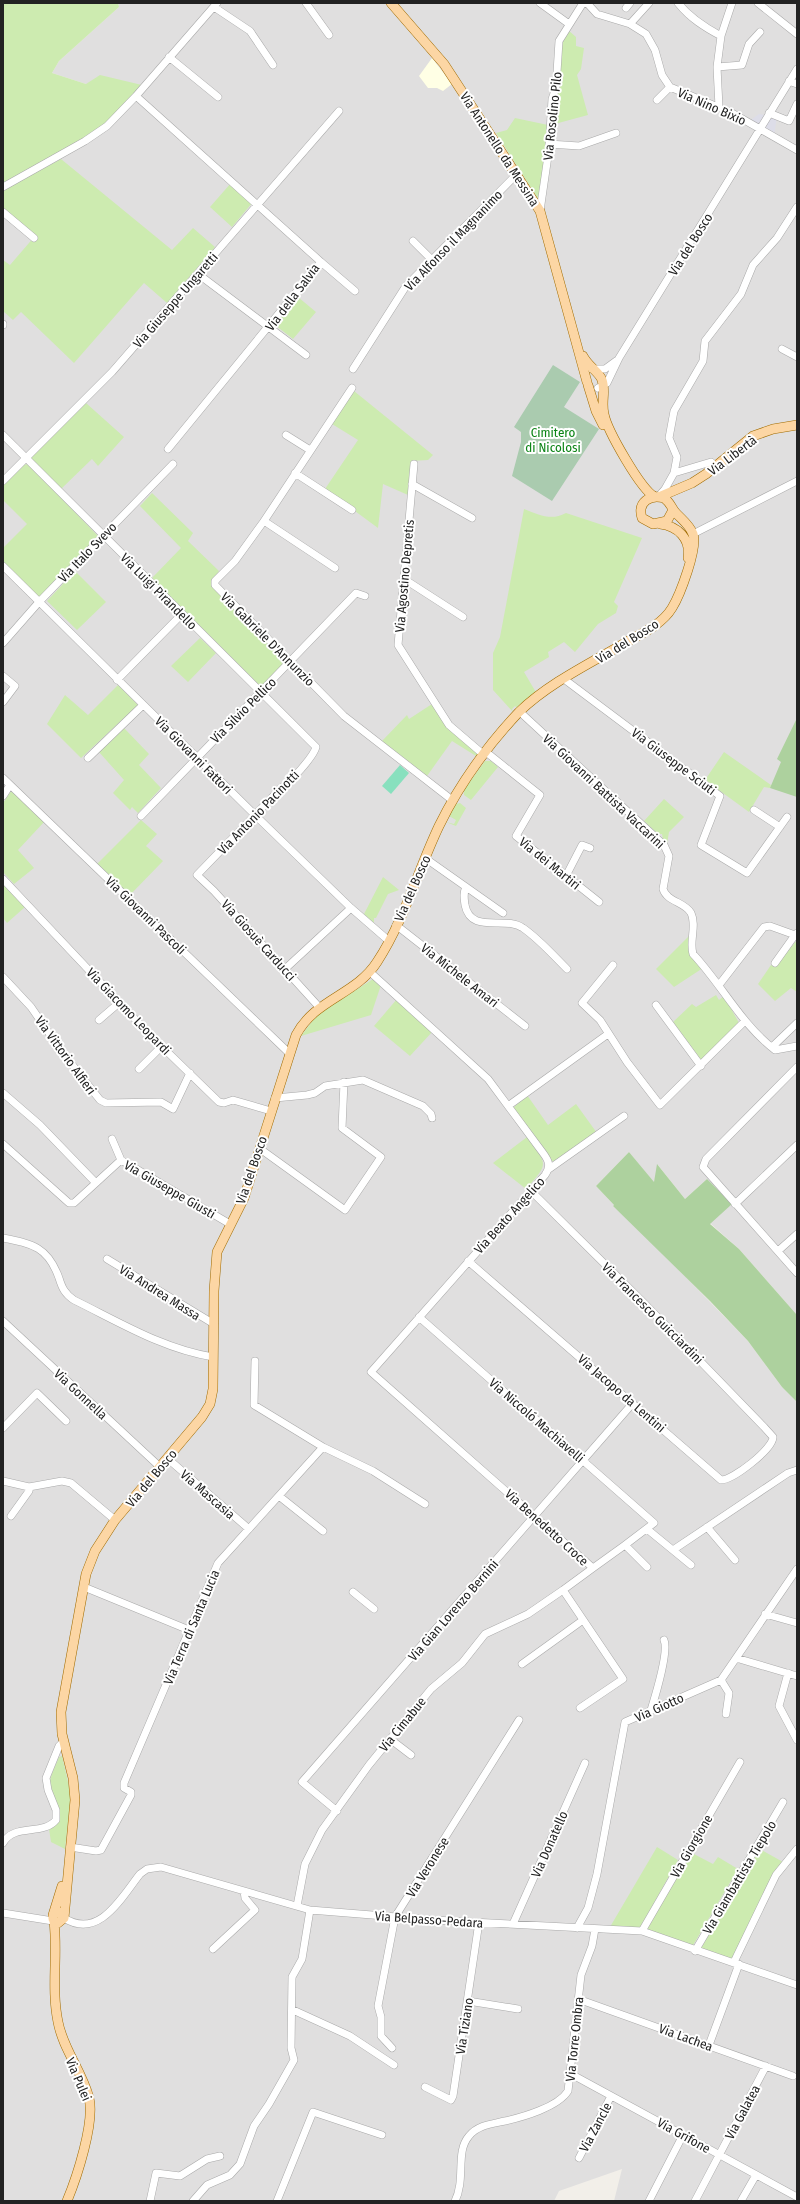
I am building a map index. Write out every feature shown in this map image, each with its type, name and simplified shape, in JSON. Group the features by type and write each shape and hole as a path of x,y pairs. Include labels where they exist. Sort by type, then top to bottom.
{"main road":[{"name":"Via Antonello da Messina","path":"391,4 444,64 540,211 576,337"},
{"path":"576,337 584,358 600,379 603,412 609,428 642,485 650,495 667,501 687,524 693,534 695,546 686,571"},
{"path":"576,337 596,411 639,489 641,506 640,513 649,523 660,524 678,530 685,539 689,555 686,571"},
{"path":"588,383 589,377 600,379"},
{"name":"Via Libertà","path":"692,483 753,436 773,429 797,425"},
{"path":"641,506 646,500 658,497 692,483"},
{"path":"660,524 670,518 677,496 692,483"},
{"name":"Via del Bosco","path":"63,1742 61,1727 63,1694 84,1587 95,1551 115,1520 207,1410 213,1389 215,1262 219,1244 244,1198 289,1052 300,1027 319,1007 351,988 370,972 389,941 452,800 485,753 520,712 540,695 564,679 651,628 664,618 673,607 686,571"},
{"path":"63,1742 75,1789 75,1812 70,1847"},
{"name":"Via Pulei","path":"67,2201 82,2153 91,2110 89,2097 65,2046 58,2022 54,1991 58,1918 70,1847"}],"street":[{"path":"306,3 329,35"},
{"path":"540,3 568,24"},
{"name":"Via Rosolino Pilo","path":"540,211 549,144 552,99 556,88 557,50 560,39 568,24 583,3"},
{"name":"Via Nino Bixio","path":"587,3 597,14 630,24 640,29 649,38 662,75 670,87 719,107 797,150"},
{"path":"630,24 649,3"},
{"path":"678,3 686,13 702,26 722,36"},
{"path":"719,107 717,67 722,36 732,3"},
{"path":"758,3 797,34"},
{"path":"3,187 97,133 118,116 216,5 247,28 273,65"},
{"path":"717,67 742,65 749,44 760,32"},
{"path":"170,57 218,97"},
{"name":"Via del Bosco","path":"600,379 619,358 797,68"},
{"path":"789,81 797,84"},
{"path":"657,100 670,87"},
{"name":"Via della Salvia","path":"136,96 321,262 269,328 168,450"},
{"path":"769,115 789,121 797,104"},
{"name":"Via Giuseppe Ungaretti","path":"3,480 112,372 259,205 339,111"},
{"path":"549,144 579,146 616,134"},
{"name":"Via Alfonso il Magnanimo","path":"353,369 401,293 517,174"},
{"path":"658,497 665,489 674,473 677,461 669,438 674,411 703,361 705,341 741,294 753,266 777,238 797,206"},
{"path":"3,212 34,238"},
{"path":"413,241 432,260"},
{"path":"321,262 355,291"},
{"path":"198,274 306,355"},
{"path":"782,349 797,357"},
{"path":"600,379 619,358"},
{"name":"Via Gabriele D'Annunzio","path":"352,388 264,521 235,561 215,581 215,585 344,716 452,800"},
{"name":"Via Luigi Pirandello","path":"3,435 316,747"},
{"path":"286,435 310,450"},
{"path":"674,473 711,462 716,466"},
{"name":"Via Italo Svevo","path":"3,643 39,602 172,464"},
{"name":"Via Agostino Depretis","path":"414,464 398,645 449,724 485,753"},
{"path":"295,473 352,510"},
{"path":"693,534 704,530 797,481"},
{"path":"412,484 472,518"},
{"path":"264,521 335,568"},
{"name":"Via Giovanni Fattori","path":"3,566 255,815 351,908 389,941"},
{"path":"404,579 463,617"},
{"name":"Via Silvio Pellico","path":"141,816 356,593 365,596"},
{"path":"117,680 182,614"},
{"path":"3,676 16,686 3,702"},
{"name":"Via Giuseppe Sciuti","path":"564,679 720,796 702,845 747,873 787,817"},
{"path":"88,758 143,705"},
{"name":"Via Giovanni Battista Vaccarini","path":"520,712 664,845 669,856 663,888 664,892 691,912 694,921 691,949 693,954 719,985 745,1022 772,1047"},
{"name":"Via Antonio Pacinotti","path":"198,875 281,788 295,777 299,769 315,752 316,747"},
{"name":"Via dei Martiri","path":"485,753 540,795 516,836 599,902"},
{"name":"Via Giovanni Pascoli","path":"3,778 289,1052"},
{"path":"3,796 10,785"},
{"path":"754,810 780,827"},
{"path":"566,876 582,845 590,848"},
{"path":"425,858 503,913"},
{"name":"Via Giosuè Carducci","path":"198,875 319,1007"},
{"name":"Via Giacomo Leopardi","path":"3,879 162,1046 219,1102 224,1103 233,1100 271,1111"},
{"path":"466,886 464,897 466,910 471,918 479,922 508,923 523,928 567,968"},
{"path":"285,969 351,908"},
{"name":"Via Michele Amari","path":"396,924 525,1026"},
{"path":"719,985 764,927 770,926 796,934 775,963"},
{"path":"613,965 582,1002 600,1020 641,1083 660,1105 745,1022"},
{"name":"Via Beato Angelico","path":"370,972 488,1079 546,1158 549,1169 371,1372"},
{"name":"Via Vittorio Alfieri","path":"3,977 31,1007 62,1052 100,1100 106,1103 162,1102 173,1109 190,1072"},
{"path":"99,1020 120,1002"},
{"path":"656,1005 701,1066"},
{"path":"797,1023 772,1047 779,1050 797,1046"},
{"path":"508,1106 608,1034"},
{"path":"139,1069 162,1046"},
{"path":"797,1067 704,1163 704,1170 797,1272"},
{"path":"275,1098 307,1095 315,1093 325,1086 363,1080 423,1106 431,1114 432,1118"},
{"path":"259,1148 345,1210 381,1157 342,1128 344,1082"},
{"path":"3,1093 40,1125 95,1182"},
{"path":"549,1169 624,1116"},
{"path":"112,1139 121,1160"},
{"name":"Via Giuseppe Giusti","path":"3,1144 69,1203 74,1203 95,1182 121,1160 230,1224"},
{"path":"736,1204 797,1145"},
{"name":"Via Francesco Guicciardini","path":"530,1190 643,1302 773,1437"},
{"path":"778,1251 797,1234"},
{"path":"3,1238 34,1245 48,1255 55,1267 64,1291 74,1300 164,1344 194,1354 213,1357"},
{"name":"Via Andrea Massa","path":"107,1259 214,1324"},
{"name":"Via Jacopo da Lentini","path":"468,1261 721,1480 728,1478 762,1454 773,1442 773,1437"},
{"name":"Via Niccoló Machiavelli","path":"419,1317 654,1523 647,1529"},
{"name":"Via Gonnella","path":"3,1321 160,1467"},
{"path":"255,1361 254,1405 323,1447 373,1471 425,1504"},
{"name":"Via Benedetto Croce","path":"371,1372 593,1568 563,1590"},
{"path":"3,1428 37,1393 66,1421"},
{"name":"Via Gian Lorenzo Bernini","path":"337,1811 302,1782 633,1403"},
{"name":"Via Terra di Santa Lucia","path":"70,1847 96,1851 101,1850 127,1802 130,1792 124,1788 124,1783 218,1563 323,1447"},
{"name":"Via Mascasia","path":"167,1458 249,1529"},
{"path":"674,1550 788,1473 797,1470"},
{"path":"3,1481 29,1488 62,1481 71,1483 115,1520"},
{"path":"11,1516 29,1491 29,1488"},
{"path":"279,1496 323,1531"},
{"path":"707,1527 735,1560"},
{"path":"593,1568 647,1529 691,1564"},
{"path":"625,1545 646,1567"},
{"path":"726,1714 729,1693 721,1680 797,1569"},
{"path":"84,1587 189,1630"},
{"path":"563,1590 623,1679 580,1708"},
{"name":"Via Cimabue","path":"297,1906 305,1864 322,1830 369,1765 431,1689 462,1663 485,1634 528,1614 563,1590"},
{"path":"353,1592 374,1609"},
{"path":"766,1614 797,1623"},
{"path":"522,1664 583,1620"},
{"path":"651,1710 663,1664 666,1646 664,1640"},
{"path":"736,1658 797,1676"},
{"path":"788,1673 779,1706 797,1740"},
{"name":"Via Giotto","path":"577,1928 588,1908 597,1874 625,1722 721,1680"},
{"name":"Via Veronese","path":"392,2048 381,2036 381,2017 378,2006 395,1917 519,1720"},
{"path":"390,1739 411,1755"},
{"path":"3,1843 13,1834 48,1826 56,1820 56,1810 48,1790 46,1778 59,1746 63,1742"},
{"name":"Via Giorgione","path":"642,1931 740,1762"},
{"name":"Via Donatello","path":"513,1924 585,1763"},
{"name":"Via Giambattista Tiepolo","path":"695,1951 783,1802"},
{"path":"709,2046 737,1963 776,1875 797,1849"},
{"name":"Via Belpasso-Pedara","path":"58,1918 93,1924 103,1918 140,1874 147,1869 160,1867 310,1910 595,1930 642,1931 695,1951 737,1963 797,1985"},
{"path":"213,1949 256,1910 245,1898 244,1891"},
{"path":"193,2201 207,2185 230,2175 240,2164 254,2126 290,2070 294,2060 291,2048 292,1978 302,1959 310,1910"},
{"path":"3,1913 58,1918"},
{"name":"Via Tiziano","path":"425,2087 451,2100 453,2096 479,1922"},
{"name":"Via Torre Ombra","path":"455,2201 462,2180 461,2154 469,2136 486,2125 508,2121 556,2103 568,2091 581,1975 592,1946 595,1930"},
{"name":"Via Lachea","path":"578,1999 794,2076"},
{"path":"468,2001 518,2009"},
{"path":"292,2010 350,2036 394,2065"},
{"name":"Via Galatea","path":"695,2201 766,2066"},
{"name":"Via Grifone","path":"571,2074 797,2197"},
{"name":"Via Zancle","path":"579,2158 612,2096"},
{"path":"277,2201 312,2112 382,2135"},
{"path":"649,2201 682,2135"},
{"path":"150,2201 156,2173 180,2176 206,2159 220,2156"},
{"path":"741,2201 756,2175"}],"shaded area":[{"path":"118,3 797,3 797,1315 739,1249 710,1223 707,1179 685,1199 658,1165 654,1183 629,1152 596,1186 614,1205 613,1206 643,1233 748,1341 782,1387 797,1402 797,2201 614,2201 622,2169 559,2191 554,2201 3,2201 3,183 86,84 52,73 59,61 119,7"},
{"path":"432,58 452,84 443,91 437,88 428,88 419,76"},
{"path":"759,114 777,117 774,136 748,122"}],"green space":[{"path":"3,3 118,3 119,7 59,61 52,73 86,84 100,75 142,85 106,123 86,137 3,183"},
{"path":"568,30 576,37 576,46 584,48 581,69 577,75 588,115 551,125 560,47"},
{"path":"515,118 548,125 546,163 540,202 496,133 507,130"},
{"path":"61,159 172,250 193,228 215,247 167,303 144,283 74,363 21,312 13,320 3,311 3,260 10,265 35,236 3,208 3,190"},
{"path":"231,183 253,202 232,227 210,207"},
{"path":"298,297 316,312 293,339 275,325"},
{"name":"Cimitero di Nicolosi","path":"553,365 580,382 564,407 599,429 552,501 512,476 521,442 521,432 514,427"},
{"path":"354,391 433,455 428,460 411,461 408,495 383,484 378,528 325,489 358,440 332,424"},
{"path":"86,403 124,437 98,466 92,459 61,489 30,457"},
{"path":"28,464 99,537 42,596 37,596 3,562 3,548 27,524 3,500 3,486 23,465"},
{"path":"152,493 193,533 188,541 219,571 212,581 287,662 261,687 152,578 181,548 140,506"},
{"path":"524,509 550,517 555,517 566,513 642,538 614,602 618,606 616,613 598,624 575,652 564,642 548,652 549,657 524,672 537,694 517,708 515,706 512,709 513,712 493,690 493,653 500,637"},
{"path":"75,571 106,602 77,630 47,601"},
{"path":"200,638 216,653 188,682 171,666"},
{"path":"118,685 138,705 81,758 47,724 65,695 88,715"},
{"path":"432,704 447,726 478,754 476,756 452,741 427,776 382,741 407,715 409,719"},
{"path":"797,718 797,797 770,788 781,762 777,759"},
{"path":"124,728 149,754 139,765 161,788 138,813 132,807 130,810 113,793 124,780 99,752"},
{"path":"724,752 771,785 770,788 764,787 749,812 705,780"},
{"path":"485,761 491,761 498,767 471,800 464,795 464,790"},
{"path":"400,765 409,773 391,794 382,786"},
{"path":"12,790 45,821 18,850 34,868 14,884 3,872 3,803"},
{"path":"664,799 684,817 669,832 667,844 663,839 662,834 658,834 644,821"},
{"path":"460,803 466,808 456,826 446,822 454,824 456,820 449,816 456,804"},
{"path":"141,820 157,834 146,846 163,861 130,895 97,864"},
{"path":"383,877 399,890 388,894 376,918 374,918 374,923 364,914"},
{"path":"3,884 25,907 7,923 3,918"},
{"path":"689,936 690,955 703,968 674,987 656,969"},
{"path":"797,940 797,992 791,988 775,1001 758,984 771,965 775,967"},
{"path":"373,979 381,985 371,1015 301,1036 317,1015"},
{"path":"716,995 719,1000 724,996 739,1023 702,1061 673,1022 692,1004 696,1007"},
{"path":"397,999 433,1031 410,1056 374,1026"},
{"path":"527,1095 548,1125 576,1104 597,1133 553,1162 513,1108"},
{"path":"527,1137 539,1153 543,1164 539,1174 526,1189 493,1163"},
{"path":"629,1152 654,1182 657,1164 685,1199 707,1179 732,1204 710,1224 739,1249 797,1315 797,1402 782,1387 748,1341 710,1301 613,1206 614,1205 596,1186"},
{"path":"62,1756 71,1795 65,1849 51,1842 49,1829 59,1820 60,1815 50,1782 59,1757"},
{"path":"657,1847 678,1860 641,1926 638,1928 610,1927"},
{"path":"760,1849 783,1862 733,1957 730,1959 701,1948"},
{"path":"690,1852 713,1864 718,1857 738,1869 692,1947 648,1930 648,1925"}]}
